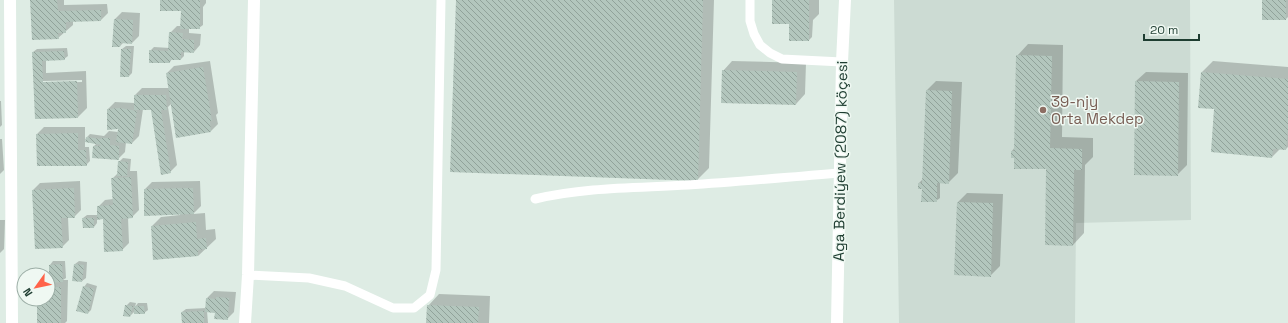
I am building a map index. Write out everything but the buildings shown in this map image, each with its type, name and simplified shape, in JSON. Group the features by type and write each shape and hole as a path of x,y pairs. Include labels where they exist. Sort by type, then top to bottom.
{"street":[{"path":"10,0 12,323"},
{"path":"245,323 248,276 254,0"},
{"name":"Aga Berdiýew (2087) köçesi","path":"837,323 842,62 845,0"}],"lane":[{"path":"248,276 309,278 345,286 393,308 414,308 430,295 436,270 441,0"},
{"path":"750,0 750,21 754,34 760,45 770,53 782,60 842,62"},
{"path":"535,199 552,194 601,189 690,185 840,173"}],"shaded area":[{"name":"39-njy Orta Mekdep","path":"894,0 1190,0 1191,220 1076,223 1075,323 899,323"}],"place":[{"name":"39-njy Orta Mekdep","path":"1043,110"}]}
